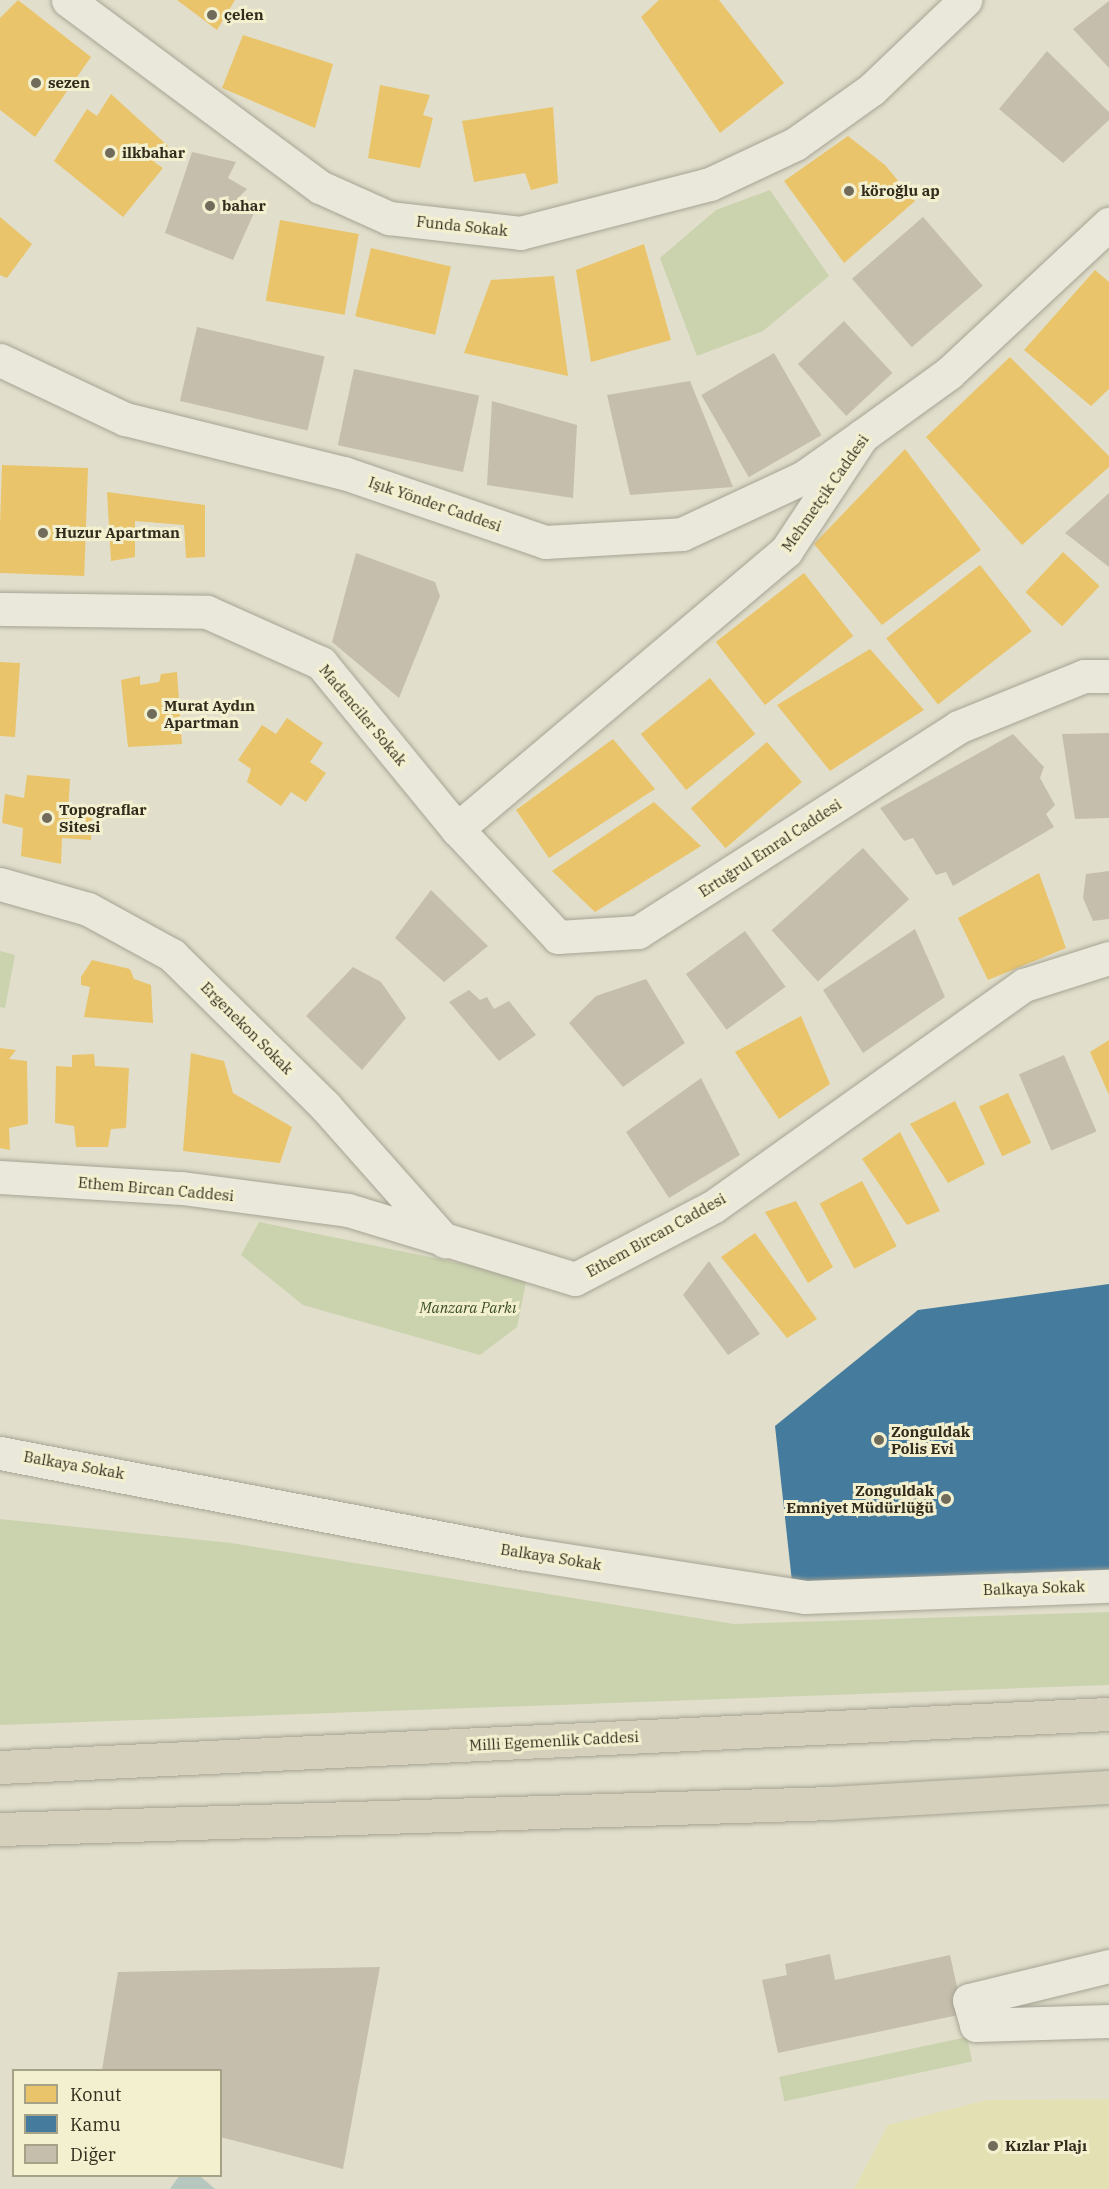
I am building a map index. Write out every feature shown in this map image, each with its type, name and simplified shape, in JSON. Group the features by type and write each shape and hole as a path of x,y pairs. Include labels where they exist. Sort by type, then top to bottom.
{"highway":[{"name":"Milli Egemenlik Caddesi","path":"0,1767 1109,1714"},
{"path":"0,1829 830,1803 1109,1787"}],"street":[{"name":"Funda Sokak","path":"68,0 320,187 388,218 520,232 710,184 795,144 872,90 965,0"},
{"name":"Mehmetçik Caddesi","path":"457,829 786,551 862,436 949,374 1109,224"},
{"name":"Işık Yönder Caddesi","path":"0,360 125,419 344,473 545,542 682,534 804,477 862,436"},
{"name":"Madenciler Sokak","path":"0,609 207,612 321,663 457,829"},
{"name":"Ertuğrul Emral Caddesi","path":"457,829 558,937 638,932 958,727 1084,676 1109,676"},
{"name":"Ergenekon Sokak","path":"0,884 88,909 172,955 325,1106 447,1242"},
{"name":"Ethem Bircan Caddesi","path":"0,1177 182,1188 348,1210 574,1279 714,1206 1024,985 1109,958"},
{"name":"Balkaya Sokak","path":"0,1452 521,1553 805,1597 1109,1586"},
{"path":"1109,1966 969,2000 976,2025 1109,2021"}],"green space":[{"path":"770,190 829,276 763,331 697,356 660,258 716,210"},
{"path":"0,951 15,955 5,1008 0,1007"},
{"name":"Manzara Parkı","path":"259,1222 527,1277 517,1327 480,1355 303,1305 241,1255"},
{"path":"0,1519 231,1543 734,1624 1109,1612 1109,1685 0,1725"},
{"path":"967,2037 972,2061 784,2101 779,2077"}],"sand":[{"name":"Kızlar Plajı","path":"1109,2099 1109,2189 854,2189 888,2125 987,2100"}],"shaded area":[{"path":"178,2177 201,2177 215,2189 170,2189"}],"building: Konut":[{"name":"sezen","path":"18,0 91,57 35,137 0,110 0,18"},
{"name":"çelen","path":"177,0 235,0 217,30"},
{"path":"659,0 719,0 784,83 720,133 641,17"},
{"path":"243,35 333,64 315,128 222,88"},
{"path":"380,85 430,95 423,115 433,118 420,168 368,158"},
{"name":"ilkbahar","path":"111,94 168,146 154,162 163,168 123,217 54,161 87,109 97,116"},
{"path":"553,107 558,183 531,190 525,173 474,182 462,121"},
{"name":"köroğlu ap","path":"848,136 885,165 915,201 844,263 784,181"},
{"path":"0,217 32,244 7,278 0,275"},
{"path":"280,220 359,234 345,315 266,301"},
{"path":"644,244 671,340 591,362 576,270"},
{"path":"371,248 451,266 435,335 355,316"},
{"path":"1095,270 1109,282 1109,389 1091,406 1024,350"},
{"path":"554,276 568,376 464,353 491,280"},
{"path":"1010,357 1109,456 1109,467 1022,545 926,437"},
{"path":"905,449 981,550 882,625 814,544"},
{"name":"Huzur Apartman","path":"2,465 88,468 84,576 0,573"},
{"path":"107,492 205,505 205,557 186,558 184,525 135,521 135,557 111,561"},
{"path":"1063,552 1100,586 1062,626 1025,592"},
{"path":"980,565 1032,631 938,704 886,638"},
{"path":"804,573 853,636 765,705 716,642"},
{"path":"870,649 924,710 830,771 777,705"},
{"path":"0,662 20,663 15,737 0,736"},
{"name":"Murat Aydın Apartman","path":"177,672 182,744 128,747 121,680 140,676 140,685 159,682 161,674"},
{"path":"710,678 755,734 686,790 641,734"},
{"path":"287,718 323,743 310,762 326,773 306,802 291,792 281,806 247,782 251,769 238,760 262,725 276,734"},
{"path":"613,739 655,789 549,858 516,810"},
{"path":"767,742 802,782 726,848 691,808"},
{"name":"Topograflar Sitesi","path":"27,775 70,779 68,813 92,813 91,840 62,838 61,864 21,856 23,828 2,823 5,794 24,798"},
{"path":"654,802 701,846 595,912 552,871"},
{"path":"1039,873 1066,948 988,980 958,918"},
{"path":"92,960 130,969 134,979 151,985 153,1023 84,1017 90,987 81,985 81,977"},
{"path":"801,1016 830,1084 779,1119 735,1052"},
{"path":"1109,1040 1109,1095 1090,1052"},
{"path":"0,1048 16,1050 9,1059 27,1061 28,1124 9,1128 10,1150 0,1148"},
{"path":"191,1053 224,1061 233,1093 292,1127 280,1163 183,1151"},
{"path":"94,1054 95,1066 129,1068 126,1128 111,1129 108,1147 76,1147 74,1126 55,1123 56,1066 72,1067 72,1055"},
{"path":"1008,1093 1031,1143 1002,1156 979,1107"},
{"path":"955,1101 985,1164 948,1183 910,1124"},
{"path":"900,1132 940,1211 907,1225 862,1159"},
{"path":"862,1181 897,1246 854,1269 820,1204"},
{"path":"796,1201 833,1267 808,1283 765,1212"},
{"path":"755,1233 817,1319 787,1338 721,1257"}],"building: Kamu":[{"name":"Zonguldak Emniyet Müdürlüğü","path":"1109,1284 1109,1573 793,1591 775,1426 918,1310"}],"building: Diğer":[{"path":"1109,1 1109,68 1073,29"},
{"path":"1047,51 1109,112 1109,120 1063,163 999,109"},
{"name":"bahar","path":"192,152 236,162 228,178 247,189 237,199 254,213 233,260 165,233"},
{"path":"923,217 983,286 912,347 852,279"},
{"path":"844,321 892,373 846,416 798,364"},
{"path":"197,327 325,356 308,431 180,401"},
{"path":"774,353 822,435 749,477 701,395"},
{"path":"354,369 479,396 463,472 338,445"},
{"path":"690,381 733,487 630,495 607,395"},
{"path":"492,401 577,425 573,498 487,485"},
{"path":"1109,493 1109,567 1065,533"},
{"path":"356,553 435,582 440,596 399,698 332,642"},
{"path":"1109,733 1109,818 1075,819 1062,734"},
{"path":"1013,734 1044,767 1040,778 1055,805 1046,814 1054,827 953,886 946,872 936,875 913,838 904,841 880,808"},
{"path":"863,848 909,899 818,982 772,930"},
{"path":"1109,871 1109,919 1093,921 1083,898 1086,874"},
{"path":"431,890 488,946 444,982 395,938"},
{"path":"915,929 945,997 863,1053 823,990"},
{"path":"745,931 786,987 726,1030 686,974"},
{"path":"353,967 381,982 406,1018 362,1070 306,1016"},
{"path":"646,979 685,1043 623,1087 569,1023 596,996"},
{"path":"469,990 480,1000 487,997 494,1009 509,1001 536,1035 499,1061 449,1002"},
{"path":"1064,1055 1096,1131 1051,1151 1019,1074"},
{"path":"701,1078 740,1155 669,1198 626,1132"},
{"path":"709,1261 760,1334 728,1355 683,1295"},
{"path":"830,1954 835,1980 950,1955 963,2014 778,2053 762,1980 787,1975 785,1964"},
{"path":"380,1967 343,2169 222,2138 222,2069 102,2069 118,1972"}],"place":[{"name":"çelen","path":"212,15"},
{"name":"sezen","path":"36,83"},
{"name":"ilkbahar","path":"110,153"},
{"name":"köroğlu ap","path":"849,191"},
{"name":"bahar","path":"210,206"},
{"name":"Huzur Apartman","path":"43,533"},
{"name":"Murat Aydın Apartman","path":"152,714"},
{"name":"Topograflar Sitesi","path":"47,818"},
{"name":"Zonguldak Polis Evi","path":"879,1440"},
{"name":"Zonguldak Emniyet Müdürlüğü","path":"946,1499"},
{"name":"Kızlar Plajı","path":"993,2146"}]}
